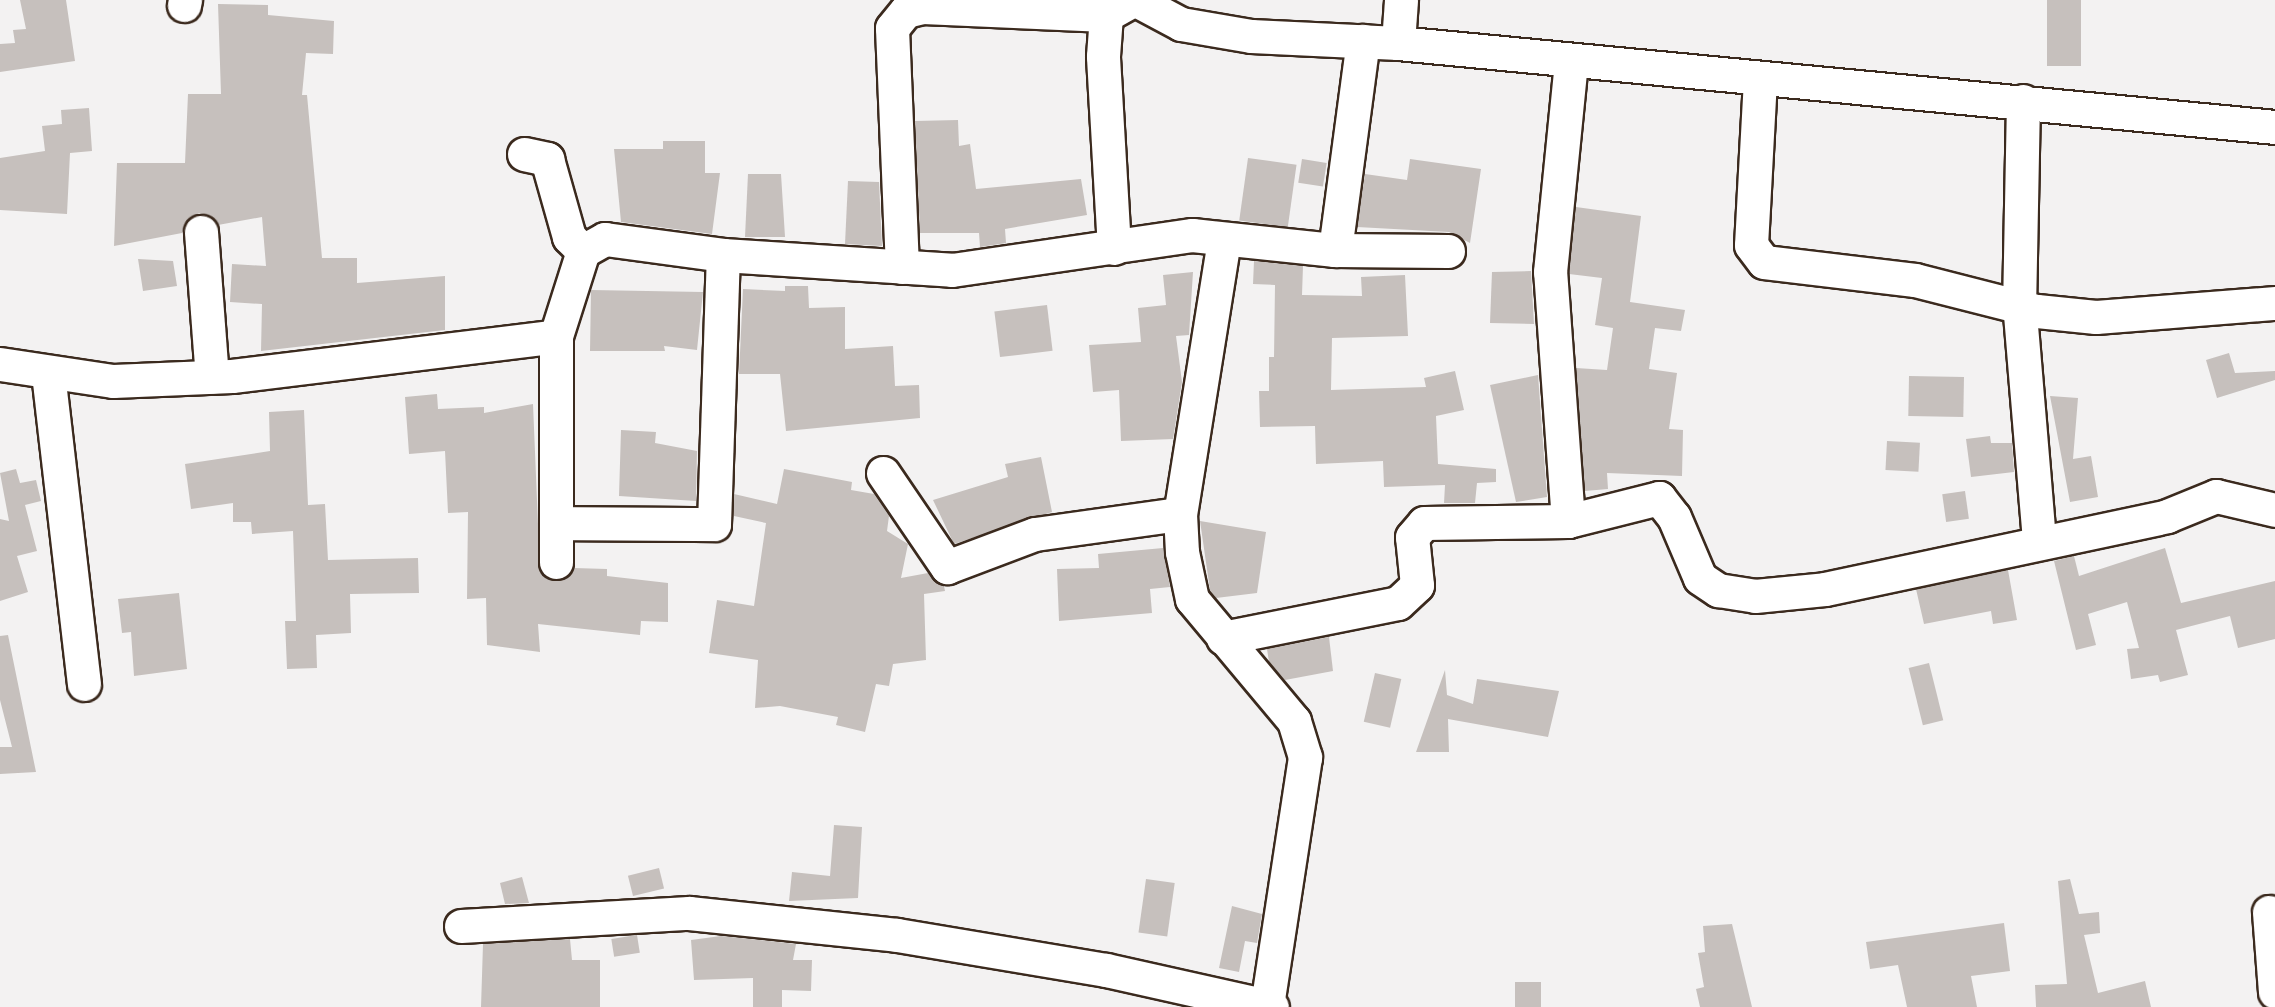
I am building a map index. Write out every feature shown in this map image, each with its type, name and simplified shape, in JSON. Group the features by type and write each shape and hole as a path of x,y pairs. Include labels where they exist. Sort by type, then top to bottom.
{"street":[{"path":"1398,43 1401,0"},
{"path":"1114,248 1125,5"},
{"path":"902,267 892,28 906,10 922,7 1125,5 1181,24 1251,36 1398,43 2275,127"},
{"path":"1335,250 1363,41"},
{"path":"1568,521 1550,272 1571,61"},
{"path":"1760,79 1756,256 1763,262 1914,280 2096,317 2275,303"},
{"path":"2023,101 2019,302 2039,539"},
{"path":"524,154 547,159 569,237 583,251"},
{"path":"201,232 212,377"},
{"path":"556,562 556,336 583,251 605,239 723,256 952,270 1192,235 1335,250 1448,251"},
{"path":"461,926 689,913 897,935 1107,970 1270,1006 1305,757 1294,721 1192,599 1180,514 1224,240"},
{"path":"557,523 714,524 723,256"},
{"path":"0,364 113,381 212,377 556,336"},
{"path":"48,373 83,684"},
{"path":"883,472 947,567 1035,534 1180,514"},
{"path":"1223,638 1398,603 1417,585 1412,537 1424,523 1568,521 1659,498 1674,517 1700,578 1718,590 1755,596 1825,589 2039,539 2167,516 2216,496 2275,510"},
{"path":"2269,912 2275,992"}],"building":[{"path":"20,0 66,0 75,61 0,72 0,44 15,43 13,30 26,29"},
{"path":"2047,0 2081,0 2081,66 2047,66"},
{"path":"218,4 268,5 268,15 334,21 333,54 306,53 302,95 307,95 322,258 357,258 357,283 445,276 445,330 261,351 262,304 230,302 232,264 266,266 262,217 218,225 199,213 182,233 114,246 117,163 185,163 188,94 221,94"},
{"path":"89,108 92,151 70,153 67,214 0,210 0,158 45,151 42,126 62,124 61,110"},
{"path":"958,120 959,146 970,144 976,189 1081,179 1087,215 1005,229 1006,243 980,247 979,233 920,233 915,121"},
{"path":"663,141 705,141 705,173 720,173 712,234 621,222 614,149 663,149"},
{"path":"1248,158 1297,165 1288,227 1239,220"},
{"path":"1302,159 1327,163 1323,187 1298,183"},
{"path":"1410,159 1481,169 1470,243 1449,232 1357,227 1365,174 1407,180"},
{"path":"748,174 781,174 785,237 745,237"},
{"path":"848,181 879,182 882,246 845,244"},
{"path":"1576,207 1641,216 1630,302 1685,310 1681,331 1655,328 1649,369 1677,373 1669,429 1683,430 1682,476 1607,473 1608,489 1585,491 1576,368 1607,370 1613,328 1595,325 1602,278 1569,274"},
{"path":"138,259 173,261 177,286 143,291"},
{"path":"1254,261 1303,266 1302,295 1362,296 1361,277 1405,275 1408,336 1332,338 1331,390 1426,387 1424,378 1455,371 1464,410 1436,416 1438,464 1496,469 1496,482 1477,483 1475,503 1444,503 1445,485 1384,487 1383,461 1316,464 1315,426 1260,427 1259,391 1269,391 1269,357 1274,357 1275,285 1253,284"},
{"path":"1531,271 1534,324 1490,323 1492,272"},
{"path":"1193,272 1189,335 1176,336 1182,382 1173,439 1121,441 1119,390 1093,392 1089,345 1141,342 1138,308 1166,305 1163,275"},
{"path":"785,286 808,286 809,308 845,307 845,349 893,346 895,386 919,385 920,418 786,431 780,374 739,374 743,289 785,291"},
{"path":"591,290 703,292 697,350 664,346 665,351 590,351"},
{"path":"1047,305 1053,351 1000,357 994,311"},
{"path":"2229,353 2235,373 2275,371 2275,380 2217,398 2206,360"},
{"path":"1538,375 1547,497 1516,502 1490,385"},
{"path":"1909,376 1964,377 1963,417 1908,416"},
{"path":"437,394 438,409 484,407 484,413 533,404 540,572 557,581 574,568 607,569 607,576 668,583 668,622 641,621 640,635 538,624 540,652 487,645 486,598 467,599 468,512 448,513 445,451 409,454 405,397"},
{"path":"2050,396 2078,398 2073,459 2091,456 2098,497 2070,502"},
{"path":"304,410 308,505 325,504 328,560 418,558 419,593 350,594 351,633 316,635 317,668 287,669 285,621 296,621 293,531 252,534 251,522 233,522 233,503 191,509 185,464 270,451 269,412"},
{"path":"621,430 656,432 655,443 697,451 696,501 619,496"},
{"path":"1990,436 1991,443 2012,443 2014,472 1971,477 1966,439"},
{"path":"1887,441 1920,443 1918,472 1885,470"},
{"path":"1041,457 1052,512 954,544 933,500 1008,477 1005,464"},
{"path":"16,469 20,483 36,480 41,501 25,505 37,551 17,556 28,592 0,601 0,519 9,521 0,473"},
{"path":"784,469 852,482 851,490 874,494 889,516 887,531 908,544 901,578 928,573 944,586 945,591 924,594 926,660 893,664 889,686 876,684 865,732 836,725 838,717 780,706 755,708 758,660 709,653 717,600 754,606 766,523 734,516 734,494 777,504"},
{"path":"1965,491 1969,519 1946,522 1942,494"},
{"path":"1200,521 1266,532 1257,593 1216,598 1210,590"},
{"path":"1163,548 1170,587 1150,589 1152,613 1059,621 1057,569 1099,568 1098,554"},
{"path":"2165,548 2181,603 2275,581 2275,639 2238,648 2230,616 2176,630 2188,675 2160,682 2158,675 2131,679 2127,649 2139,648 2127,602 2088,614 2096,645 2076,650 2054,561 2074,556 2079,576"},
{"path":"2008,570 2017,620 1993,624 1991,611 1924,624 1916,589"},
{"path":"179,593 187,669 134,676 131,632 122,633 118,599"},
{"path":"8,635 36,772 0,774 0,747 12,747 0,700 0,636"},
{"path":"1329,637 1333,671 1285,680 1269,662 1267,649"},
{"path":"1929,663 1943,720 1923,725 1909,668"},
{"path":"1445,670 1447,695 1473,704 1477,679 1559,691 1548,737 1448,719 1449,752 1416,752"},
{"path":"1375,673 1401,679 1390,728 1364,722"},
{"path":"834,825 862,827 858,898 789,901 792,872 830,876"},
{"path":"659,868 664,888 633,896 628,876"},
{"path":"522,877 529,903 505,904 500,883"},
{"path":"1146,879 1175,883 1167,937 1138,932"},
{"path":"2070,879 2079,914 2099,912 2100,933 2084,935 2098,993 2145,981 2151,1007 2036,1007 2035,985 2067,984 2058,881"},
{"path":"1232,906 1262,914 1257,943 1245,941 1239,972 1219,968"},
{"path":"2004,923 2010,971 1971,976 1977,1007 1907,1007 1898,965 1870,969 1866,942"},
{"path":"1732,924 1752,1007 1700,1007 1696,989 1704,987 1698,953 1705,952 1703,926"},
{"path":"637,935 640,953 614,957 611,939"},
{"path":"721,936 796,944 793,960 812,960 811,991 782,990 782,1007 753,1007 753,978 694,980 691,940"},
{"path":"570,939 572,960 600,960 600,1007 481,1007 483,944"},
{"path":"1515,982 1541,982 1541,1007 1515,1007"}]}
